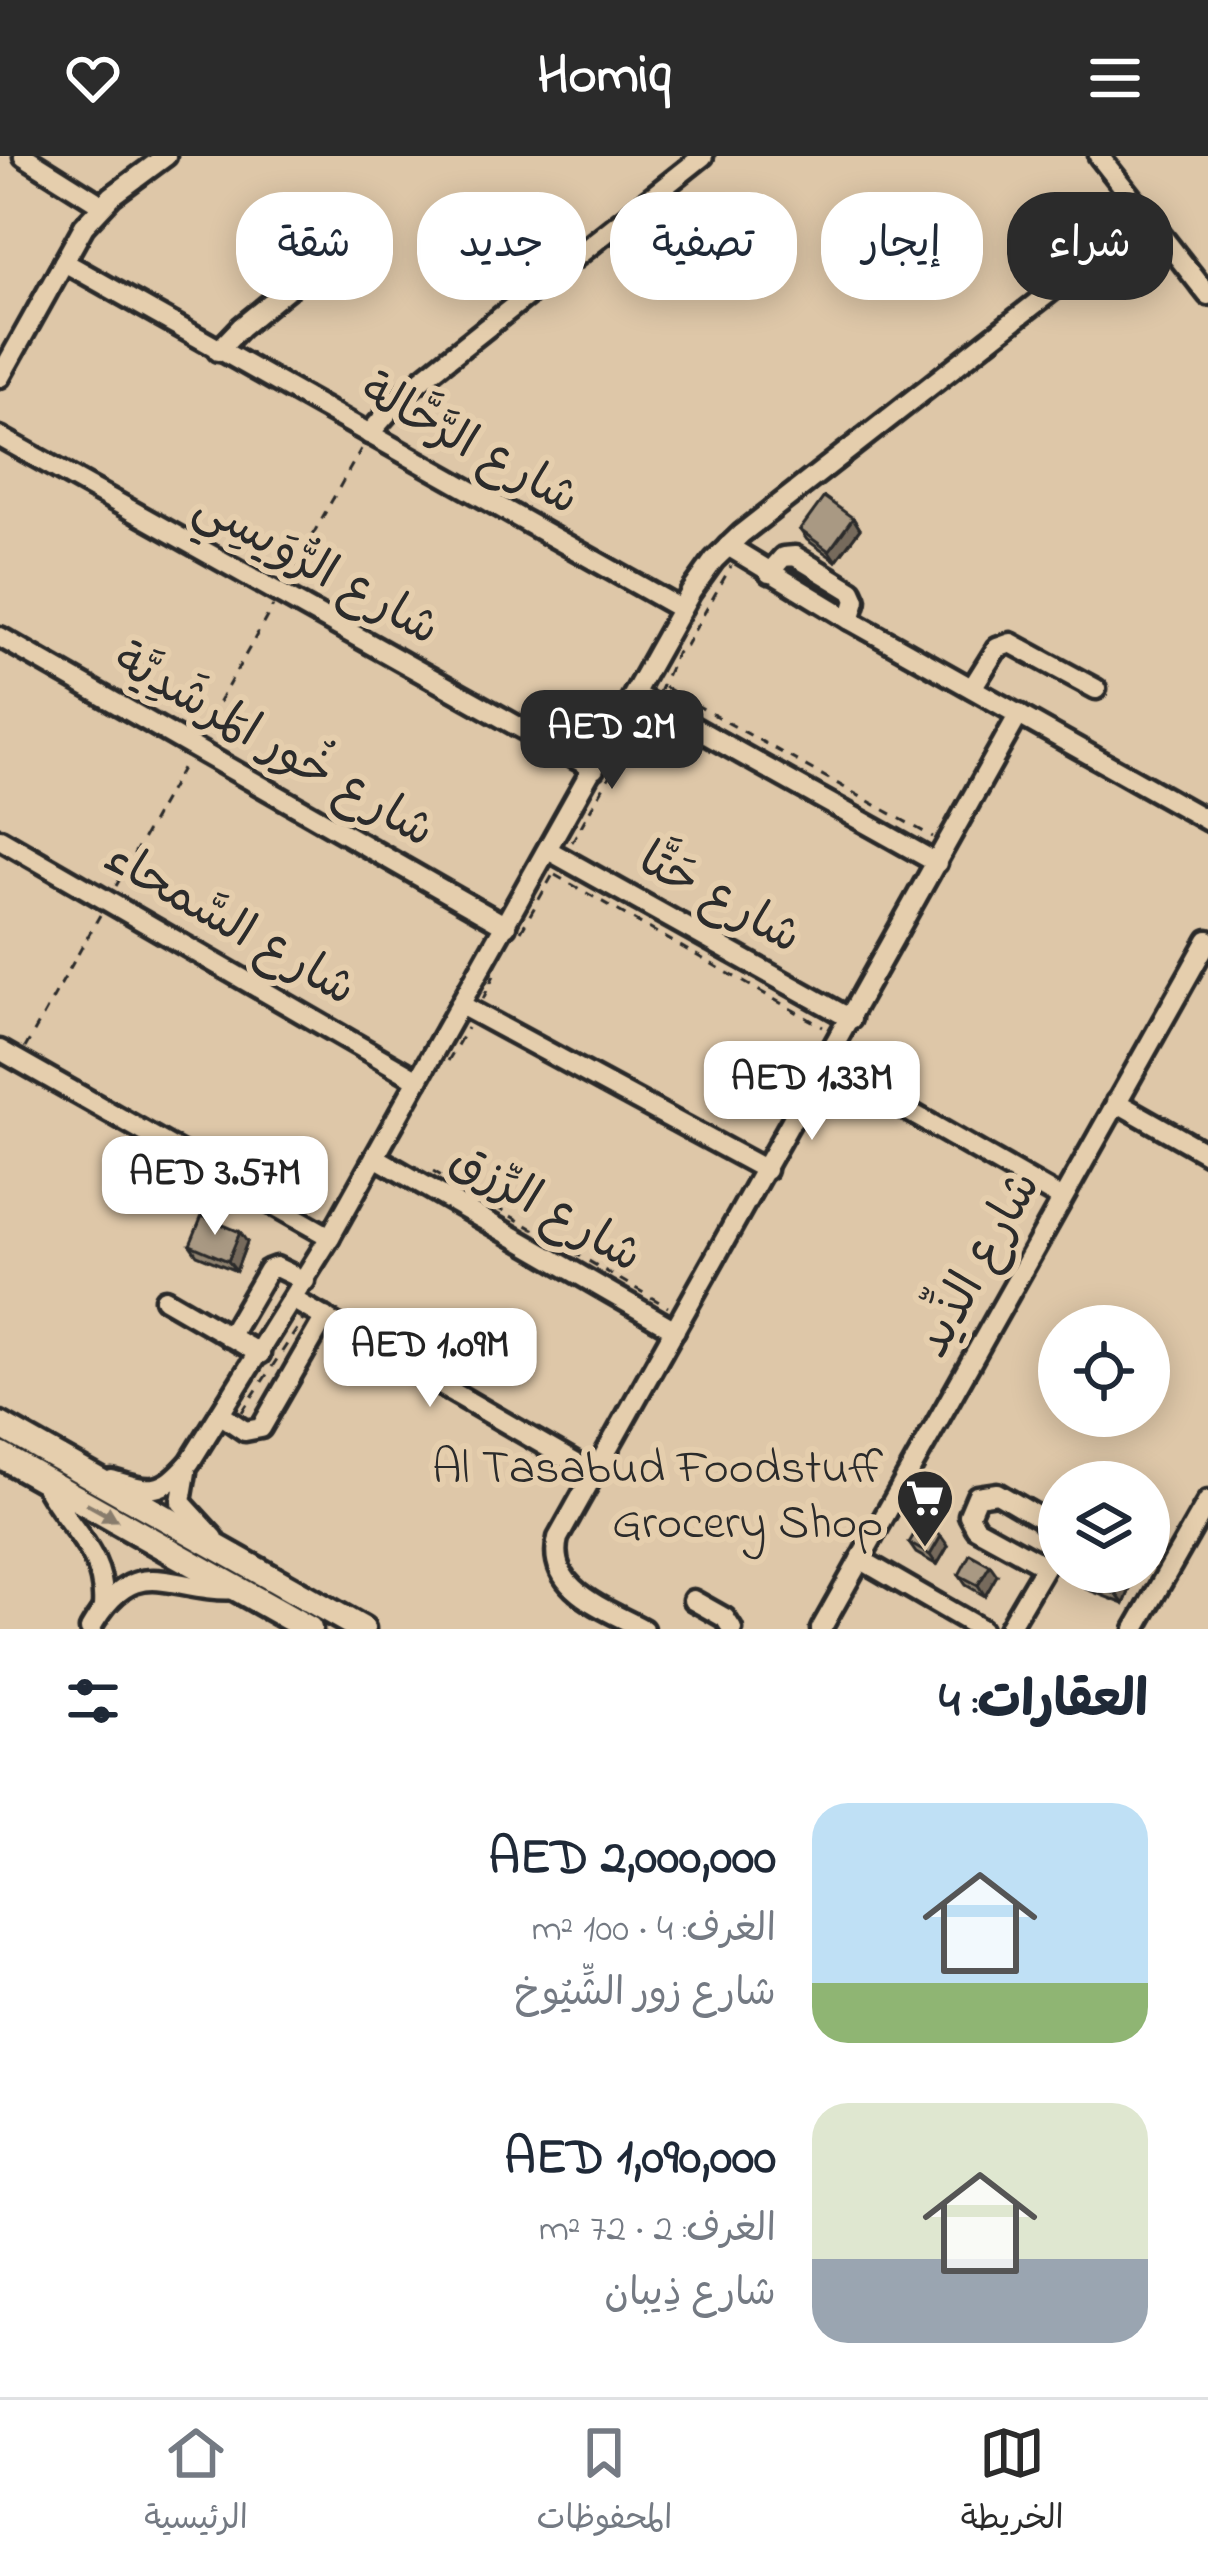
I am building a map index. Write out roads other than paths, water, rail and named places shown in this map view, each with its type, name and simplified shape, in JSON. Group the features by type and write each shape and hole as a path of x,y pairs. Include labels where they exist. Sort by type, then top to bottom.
{"main road":[{"path":"0,1425 362,1629"},
{"path":"0,1455 309,1629"}],"street":[{"path":"0,377 84,226 102,205 166,156"},
{"path":"369,434 406,392 703,156"},
{"path":"1099,156 1127,192"},
{"path":"33,159 102,205"},
{"path":"1173,251 1208,295"},
{"name":"شارع الرَّحَّالة","path":"64,262 681,609"},
{"path":"218,351 274,300"},
{"path":"226,1419 250,1432 261,1428 309,1308 305,1281 418,1080 468,1009 555,860 594,769 650,695 681,609 697,581 1043,300"},
{"path":"0,334 19,344"},
{"name":"شارع الرُّوَيسِي","path":"0,437 594,769"},
{"path":"733,550 1208,820"},
{"path":"769,573 783,556 795,556 853,591 856,599 850,620"},
{"name":"شارع خُور المَرشَدِيَّة","path":"0,637 510,934"},
{"path":"972,688 997,648 1011,643 1096,689"},
{"path":"650,695 942,854"},
{"path":"644,1629 578,1593 557,1566 558,1538 1019,714"},
{"name":"شارع السَّمحاء","path":"0,839 418,1080"},
{"name":"شارع حَتَّا","path":"555,860 851,1019"},
{"name":"شارع الذِّيد","path":"821,1629 1208,940"},
{"path":"468,1009 766,1170"},
{"path":"0,1049 330,1237"},
{"path":"826,1064 1063,1199"},
{"path":"1116,1102 1208,1154"},
{"name":"شارع الرِّزق","path":"375,1156 675,1330"},
{"path":"229,1337 268,1270 276,1267 305,1281"},
{"path":"164,1299 260,1354"},
{"path":"309,1308 594,1474"},
{"path":"79,1469 156,1490 172,1482 226,1419 260,1354 309,1308"},
{"path":"190,1462 181,1502 231,1555"},
{"path":"43,1479 98,1561 103,1606"},
{"path":"997,1493 1045,1523 1053,1548 1045,1566 976,1528 969,1515 977,1496 997,1493"},
{"path":"1136,1629 1208,1501"},
{"path":"860,1558 981,1629"},
{"path":"90,1629 103,1606 127,1587 157,1578 203,1588 238,1589"},
{"path":"1008,1629 1038,1578"},
{"path":"693,1600 725,1618 732,1629"}],"place":[{"name":"Al Tasabud Foodstuff Grocery Shop","path":"925,1549"}]}
